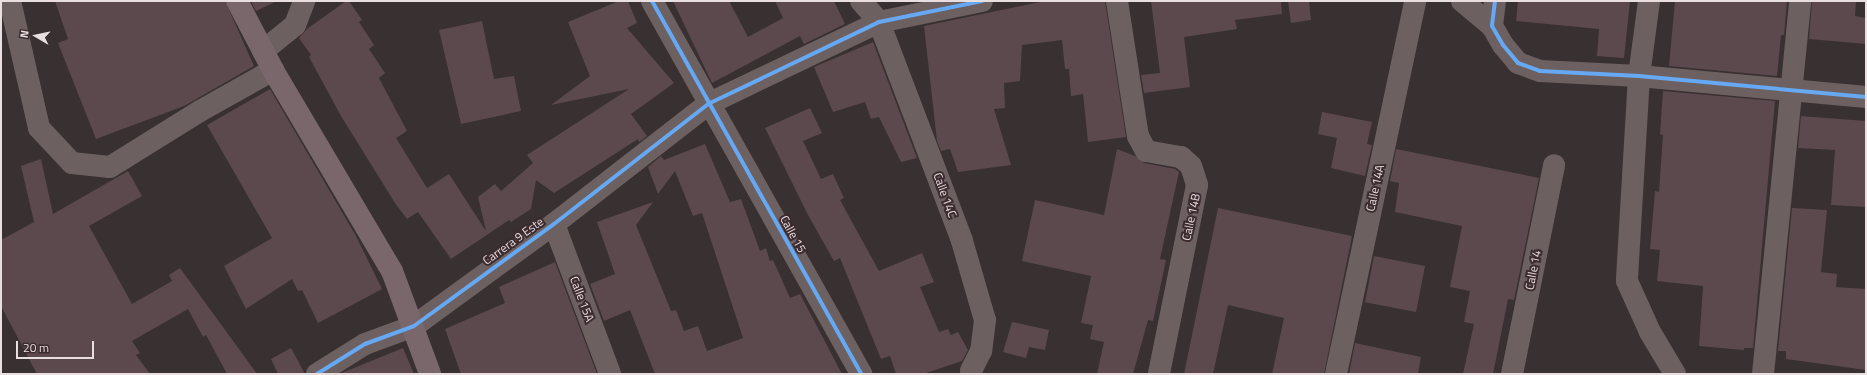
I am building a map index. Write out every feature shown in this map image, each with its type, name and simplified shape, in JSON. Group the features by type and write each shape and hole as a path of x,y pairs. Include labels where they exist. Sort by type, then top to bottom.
{"main road":[{"path":"238,1 273,70 392,271 414,326 430,374"}],"street":[{"path":"10,1 39,128 72,163 110,167 200,110 273,70"},
{"path":"263,51 295,25 304,1"},
{"name":"Calle 15","path":"652,1 708,104 861,374"},
{"name":"Calle 14C","path":"861,1 879,22 959,234 985,320 981,351 976,373"},
{"name":"Carrera 9 Este","path":"317,374 365,344 414,326 554,224 708,104 879,22 982,1"},
{"name":"Calle 14B","path":"1117,1 1138,136 1146,151 1181,157 1192,166 1197,185 1159,374"},
{"name":"Calle 14A","path":"1336,374 1415,1"},
{"path":"1462,1 1492,26 1518,63 1533,68 1791,89 1866,97"},
{"path":"1492,26 1495,1"},
{"path":"1649,1 1639,76 1627,281 1650,332 1675,374"},
{"path":"1763,374 1800,1"},
{"name":"Calle 14","path":"1512,374 1554,165"},
{"name":"Calle 15A","path":"554,224 610,374"}],"building":[{"path":"55,1 225,1 254,66 184,106 96,139 58,43 68,39"},
{"path":"251,1 277,1 256,11"},
{"path":"346,1 349,1 362,20 359,22 374,45 369,49 385,73 379,78 407,131 396,138 427,188 449,174 486,231 478,197 495,184 501,191 533,163 527,155 629,89 551,105 590,76 568,22 619,1 628,1 637,23 627,28 674,83 631,114 647,136 639,142 638,139 554,193 536,180 531,209 511,222 509,220 451,259 418,212 407,219 395,203 341,116 309,57 311,55 299,38 307,29"},
{"path":"673,1 729,1 748,37 783,18 775,1 834,1 845,24 804,44 800,36 712,83"},
{"path":"1045,1 1105,1 1126,137 1088,142 1083,94 1071,96 1069,69 1065,69 1062,40 1022,45 1020,81 1004,83 1005,108 994,109 1011,165 958,172 950,149 941,151 937,141 924,26"},
{"path":"1151,1 1281,1 1282,14 1235,20 1237,29 1184,37 1190,87 1144,93 1141,75 1160,73"},
{"path":"1288,1 1309,1 1311,20 1291,23"},
{"path":"1518,1 1630,1 1624,58 1597,56 1599,29 1516,21"},
{"path":"1675,1 1787,1 1784,35 1781,35 1777,76 1669,66"},
{"path":"1812,1 1856,2 1855,16 1866,18 1866,44 1809,39"},
{"path":"482,21 494,79 514,76 521,111 461,124 439,30"},
{"path":"873,42 917,158 901,162 879,117 871,119 865,102 833,112 814,67"},
{"path":"270,89 356,236 382,289 318,323 302,290 298,291 292,279 246,309 224,266 272,238 207,125"},
{"path":"1663,91 1775,101 1753,348 1744,348 1744,350 1699,346 1703,286 1657,281 1660,250 1650,249 1655,191 1659,192 1663,135 1660,134"},
{"path":"810,108 822,133 803,141 821,179 833,174 844,198 840,200 879,271 922,253 934,282 920,287 939,332 948,329 951,335 958,332 968,350 962,361 923,374 896,374 890,356 881,359 840,258 834,261 808,215 765,128"},
{"path":"1322,112 1372,122 1367,144 1372,145 1365,176 1331,168 1337,138 1318,134"},
{"path":"1801,116 1866,121 1866,207 1831,205 1835,150 1798,148"},
{"path":"705,144 730,202 741,199 760,251 766,248 770,261 773,260 790,298 800,294 842,374 655,374 630,310 604,321 590,284 615,274 597,222 653,202 636,225 671,311 676,310 684,331 698,326 707,351 743,338 702,213 693,216 675,171 658,194 648,167 661,156 664,160"},
{"path":"1117,149 1135,156 1144,163 1175,169 1179,172 1160,259 1166,260 1153,321 1148,320 1133,374 1097,374 1104,342 1090,339 1093,325 1081,323 1091,276 1022,261 1035,200 1104,215"},
{"path":"1396,149 1539,178 1514,300 1508,299 1493,374 1463,374 1474,324 1464,322 1470,291 1450,287 1462,226 1395,212 1399,183 1390,181"},
{"path":"41,159 53,214 128,171 142,196 89,226 132,304 172,281 169,275 180,268 257,374 227,374 206,335 203,337 188,309 132,341 140,353 136,355 150,374 37,374 1,306 1,240 34,222 21,166"},
{"path":"1218,208 1352,236 1324,374 1272,374 1284,318 1228,305 1213,374 1184,374"},
{"path":"1792,208 1827,210 1821,272 1837,274 1836,287 1866,289 1866,370 1786,359 1786,351 1778,351"},
{"path":"1374,256 1425,266 1416,312 1365,302"},
{"path":"555,262 597,374 461,374 445,329 505,303 499,287"},
{"path":"1012,322 1049,330 1045,350 1029,347 1026,358 1003,352"},
{"path":"1355,343 1421,357 1418,374 1349,374"},
{"path":"291,348 305,374 278,374 271,359"},
{"path":"403,348 414,374 341,374 344,372"}],"cycle path":[{"path":"652,1 861,374"},
{"path":"317,374 365,344 414,326 554,224 708,104 879,22 982,1"},
{"path":"1495,1 1492,26 1503,45 1518,63 1540,71 1639,76 1866,97"}]}
